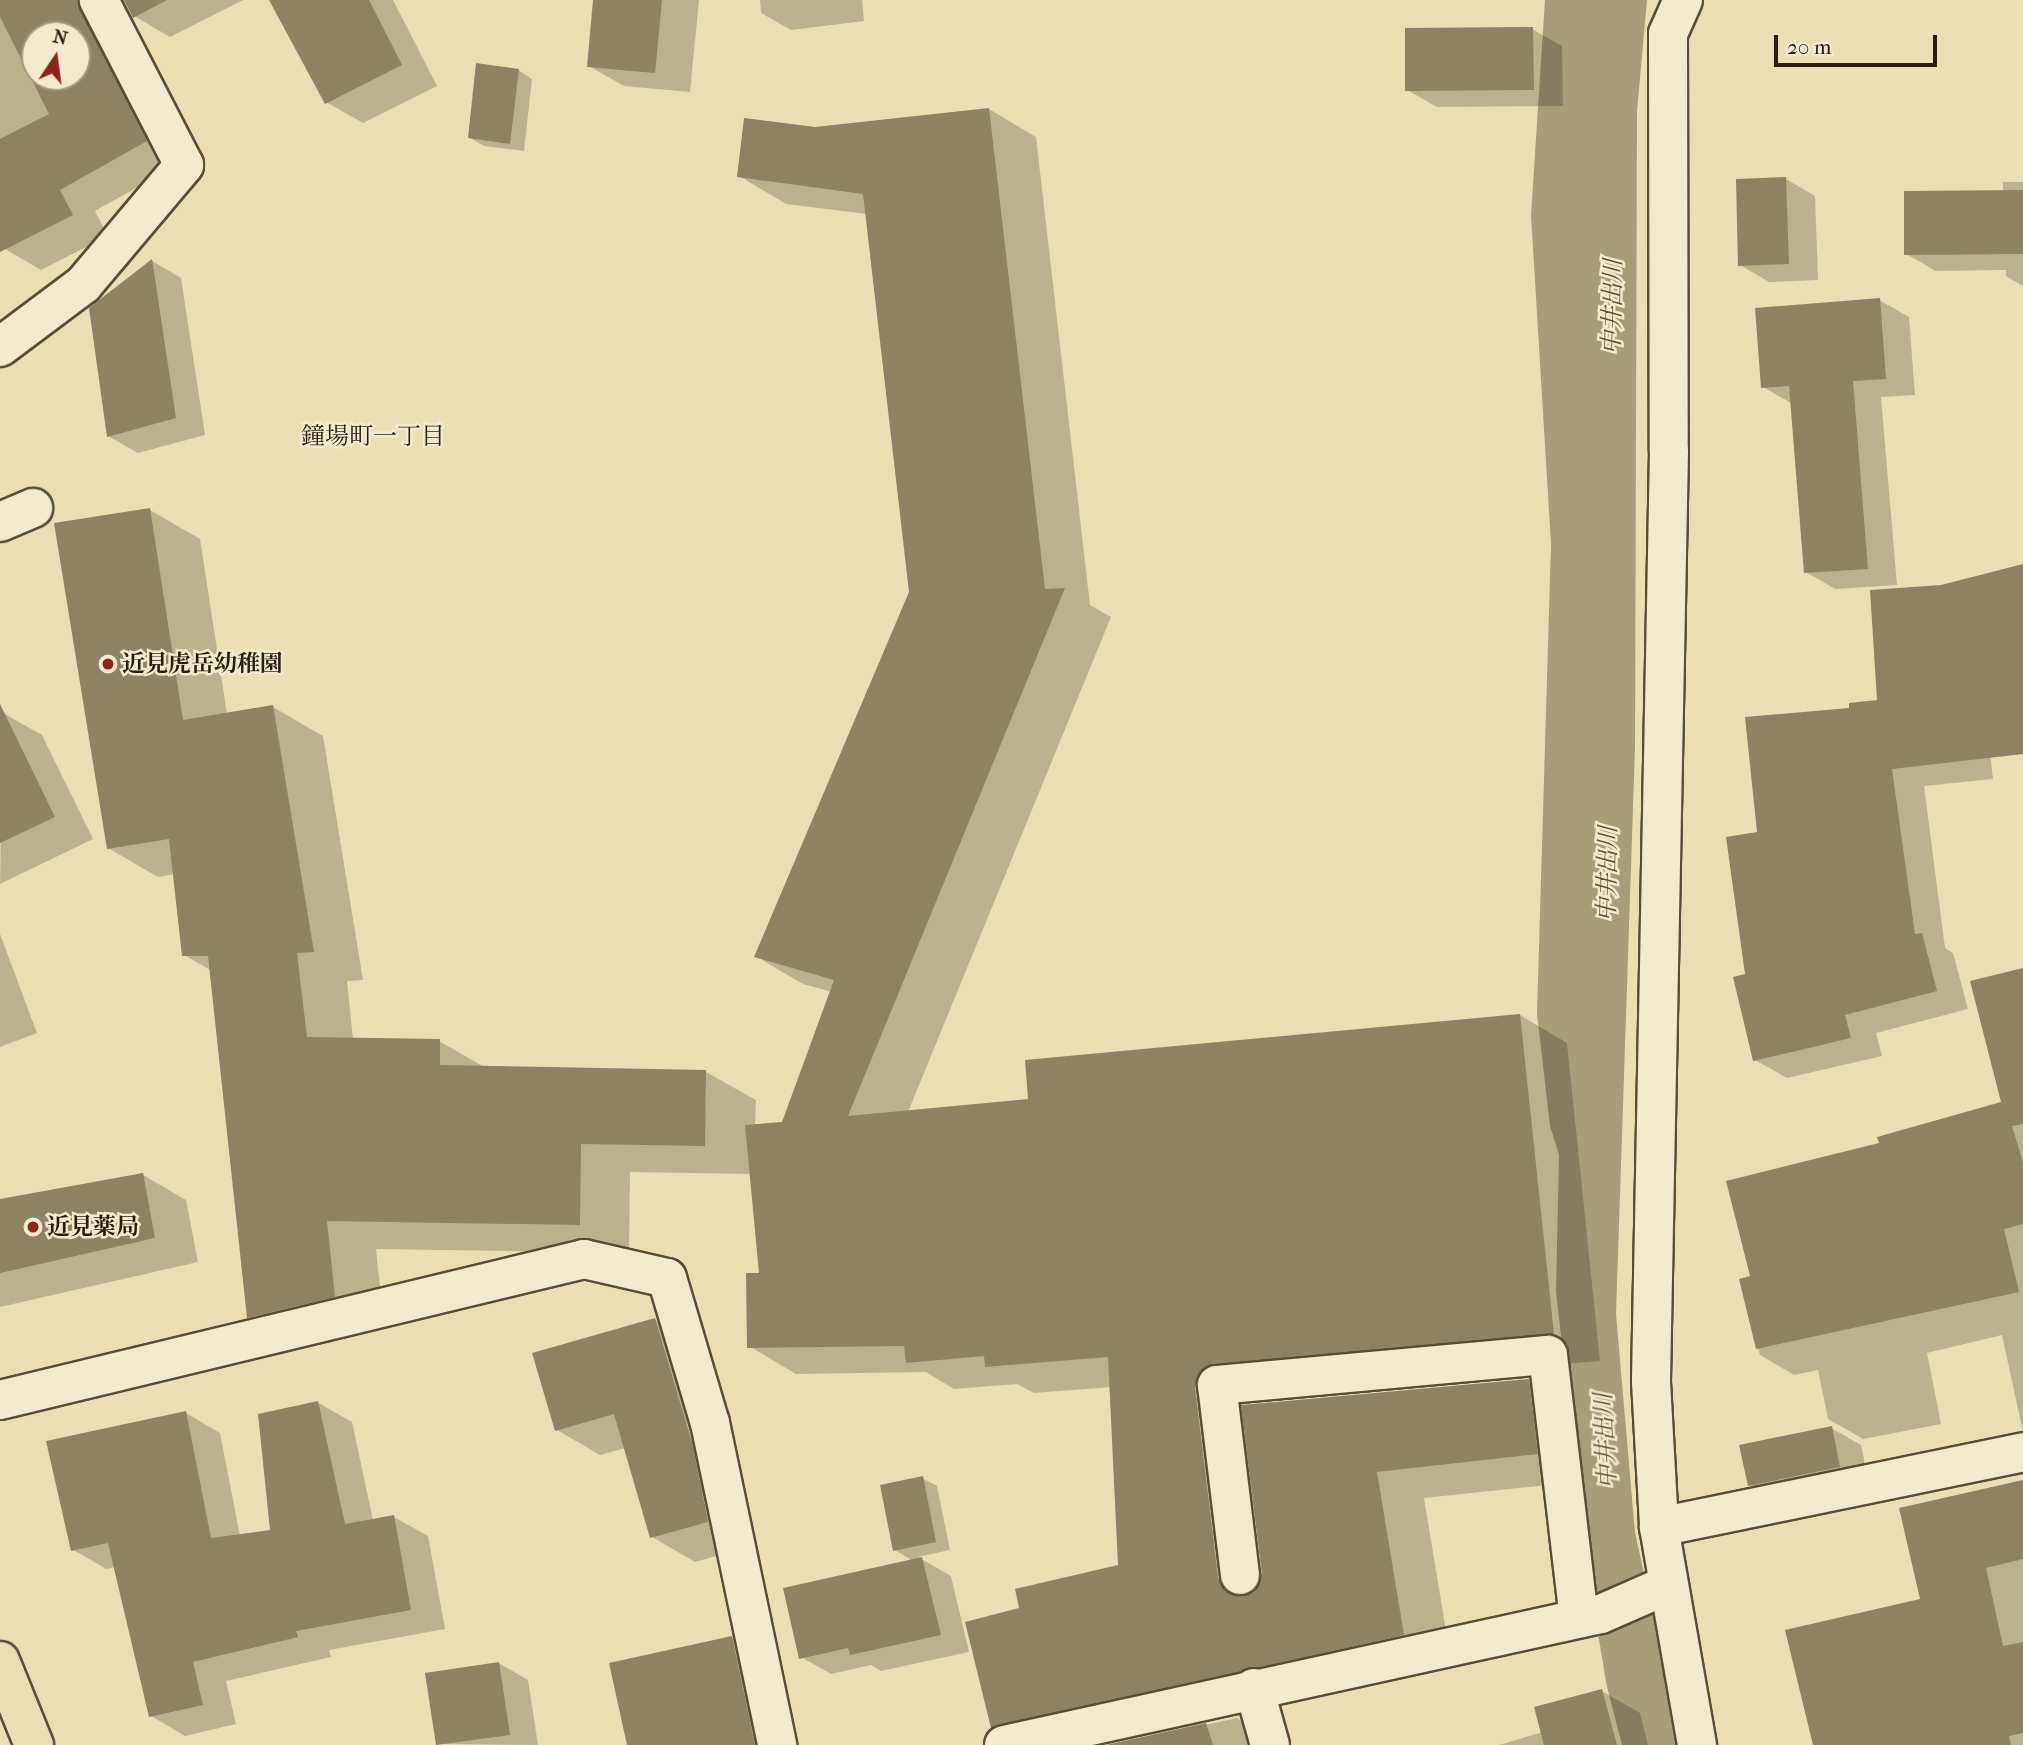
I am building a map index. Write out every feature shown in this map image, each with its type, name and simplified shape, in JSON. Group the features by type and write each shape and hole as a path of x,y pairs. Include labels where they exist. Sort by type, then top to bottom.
{"highway":[{"path":"0,1661 34,1745"}],"street":[{"path":"0,347 83,285 184,165 99,0"},
{"path":"1683,0 1668,34 1669,451 1651,1382 1659,1528 1656,1589 1698,1745"},
{"path":"0,1400 584,1259 667,1278 710,1423 777,1745"},
{"path":"1240,1574 1217,1385 1548,1355 1590,1616"},
{"path":"1659,1528 2023,1452"},
{"path":"1004,1745 1123,1731 1254,1688 1590,1616 1656,1589"},
{"path":"1254,1688 1270,1745"}],"water":[{"name":"中井出川","path":"1545,0 1647,0 1637,111 1635,748 1616,1314 1635,1532 1681,1745 1622,1745 1607,1687 1589,1580 1556,1292 1559,1155 1550,1126 1537,1014 1551,544 1531,215"}],"building":[{"path":"0,0 77,0 87,21 21,21 21,59 0,17"},
{"path":"124,0 167,0 133,18"},
{"path":"269,0 369,0 402,65 325,104"},
{"path":"593,0 662,0 655,73 587,67"},
{"path":"1533,27 1534,90 1405,91 1405,28"},
{"path":"91,28 147,141 60,190 73,215 0,252 0,139 49,114 37,91 91,91"},
{"path":"476,63 519,69 510,144 468,138"},
{"path":"989,108 1045,589 1065,588 848,1116 1028,1099 1025,1060 1520,1014 1554,1334 1205,1367 1195,1388 1218,1578 1232,1595 1253,1593 1262,1573 1241,1405 1529,1379 1538,1454 1377,1472 1404,1635 991,1728 965,1622 1019,1608 1015,1589 1118,1565 1108,1357 985,1367 984,1356 906,1363 904,1346 747,1348 746,1273 759,1273 745,1125 782,1122 834,980 754,957 909,592 863,194 737,177 744,118 815,127"},
{"path":"1786,177 1789,264 1738,266 1736,179"},
{"path":"2023,190 2023,254 1904,255 1904,191"},
{"path":"152,259 176,418 107,437 89,308"},
{"path":"1880,298 1886,379 1853,381 1868,569 1804,573 1789,386 1761,388 1755,308"},
{"path":"150,508 183,720 273,705 314,952 297,953 307,1037 440,1039 440,1065 706,1070 705,1146 581,1144 580,1225 327,1221 335,1297 247,1318 208,956 182,956 169,839 107,849 54,523"},
{"path":"2023,564 2023,754 1892,769 1915,934 1922,933 1937,991 1845,1015 1851,1038 1753,1061 1733,977 1745,974 1726,837 1757,832 1745,717 1849,708 1849,703 1877,700 1870,590 1941,585"},
{"path":"0,704 55,817 0,843"},
{"path":"2023,968 2023,1124 2012,1126 2023,1162 2023,1224 2004,1229 2019,1292 1756,1349 1739,1279 1750,1276 1726,1181 1879,1143 1877,1137 2001,1102 1970,981"},
{"path":"143,1173 155,1238 0,1273 0,1199"},
{"path":"655,1318 693,1446 708,1522 650,1538 614,1414 555,1431 532,1353"},
{"path":"318,1401 345,1524 394,1515 411,1610 296,1631 298,1637 193,1662 203,1705 149,1717 108,1543 71,1551 46,1441 186,1411 211,1538 270,1530 258,1414"},
{"path":"1832,1426 1840,1467 1748,1486 1739,1445"},
{"path":"923,1476 936,1542 893,1551 880,1485"},
{"path":"2023,1480 2023,1559 1986,1568 2003,1646 2023,1642 2023,1733 2009,1736 2011,1745 1813,1745 1785,1630 1920,1599 1899,1508"},
{"path":"922,1557 941,1635 850,1655 848,1648 799,1659 783,1588"},
{"path":"732,1636 755,1745 627,1745 609,1663"},
{"path":"499,1662 510,1735 436,1745 425,1673"},
{"path":"1602,1689 1617,1745 1544,1745 1534,1707"},
{"path":"1206,1723 1213,1745 1106,1745"}],"place":[{"name":"近見虎岳幼稚園","path":"108,664"},
{"name":"近見薬局","path":"33,1227"}],"district":[{"name":"鐘場町一丁目","path":"373,437"}]}
